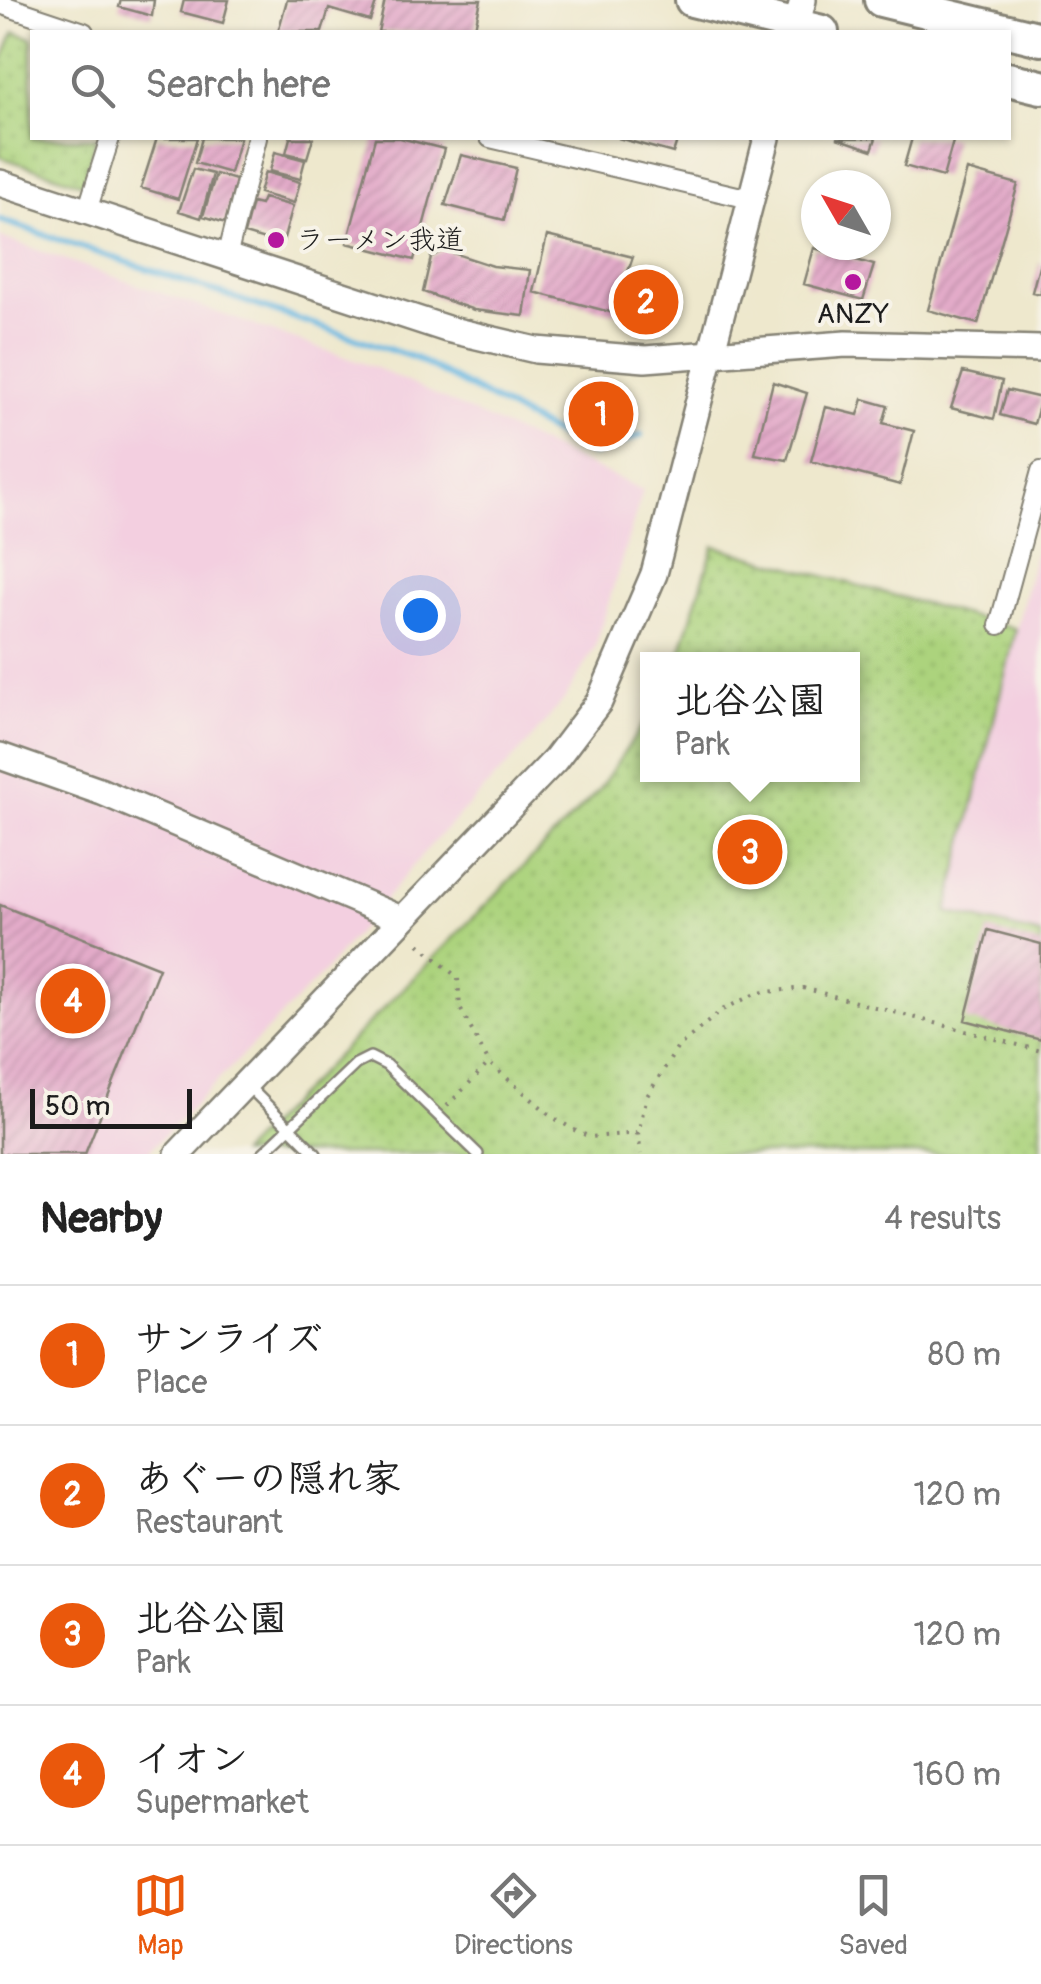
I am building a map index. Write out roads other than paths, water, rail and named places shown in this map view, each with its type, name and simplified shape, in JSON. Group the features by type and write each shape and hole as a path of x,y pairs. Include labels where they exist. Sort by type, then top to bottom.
{"highway":[{"path":"692,0 804,23"},
{"path":"881,0 1004,30"},
{"path":"1011,32 1041,39"},
{"path":"1011,80 1041,88"}],"street":[{"path":"0,4 78,30"},
{"path":"87,211 109,140"},
{"path":"226,257 256,140"},
{"path":"498,140 750,200"},
{"path":"178,1154 346,984 401,919 554,760 599,702 654,574 766,140"},
{"path":"0,183 493,342 591,357 712,355 846,344 1041,348"},
{"path":"999,624 1041,471"},
{"path":"0,756 102,792 401,919"}],"lane":[{"path":"262,1154 356,1064 370,1058 386,1065 478,1154"},
{"path":"246,1084 316,1154"}],"waterway":[{"path":"0,220 415,358 593,454 641,435"}],"place":[{"name":"ラーメン我道","path":"276,240"},
{"name":"ANZY","path":"853,282"},
{"name":"あぐーの隠れ家","path":"646,302"},
{"name":"サンライズ","path":"601,414"},
{"name":"北谷公園","path":"750,852"},
{"name":"イオン","path":"73,1001"}]}
